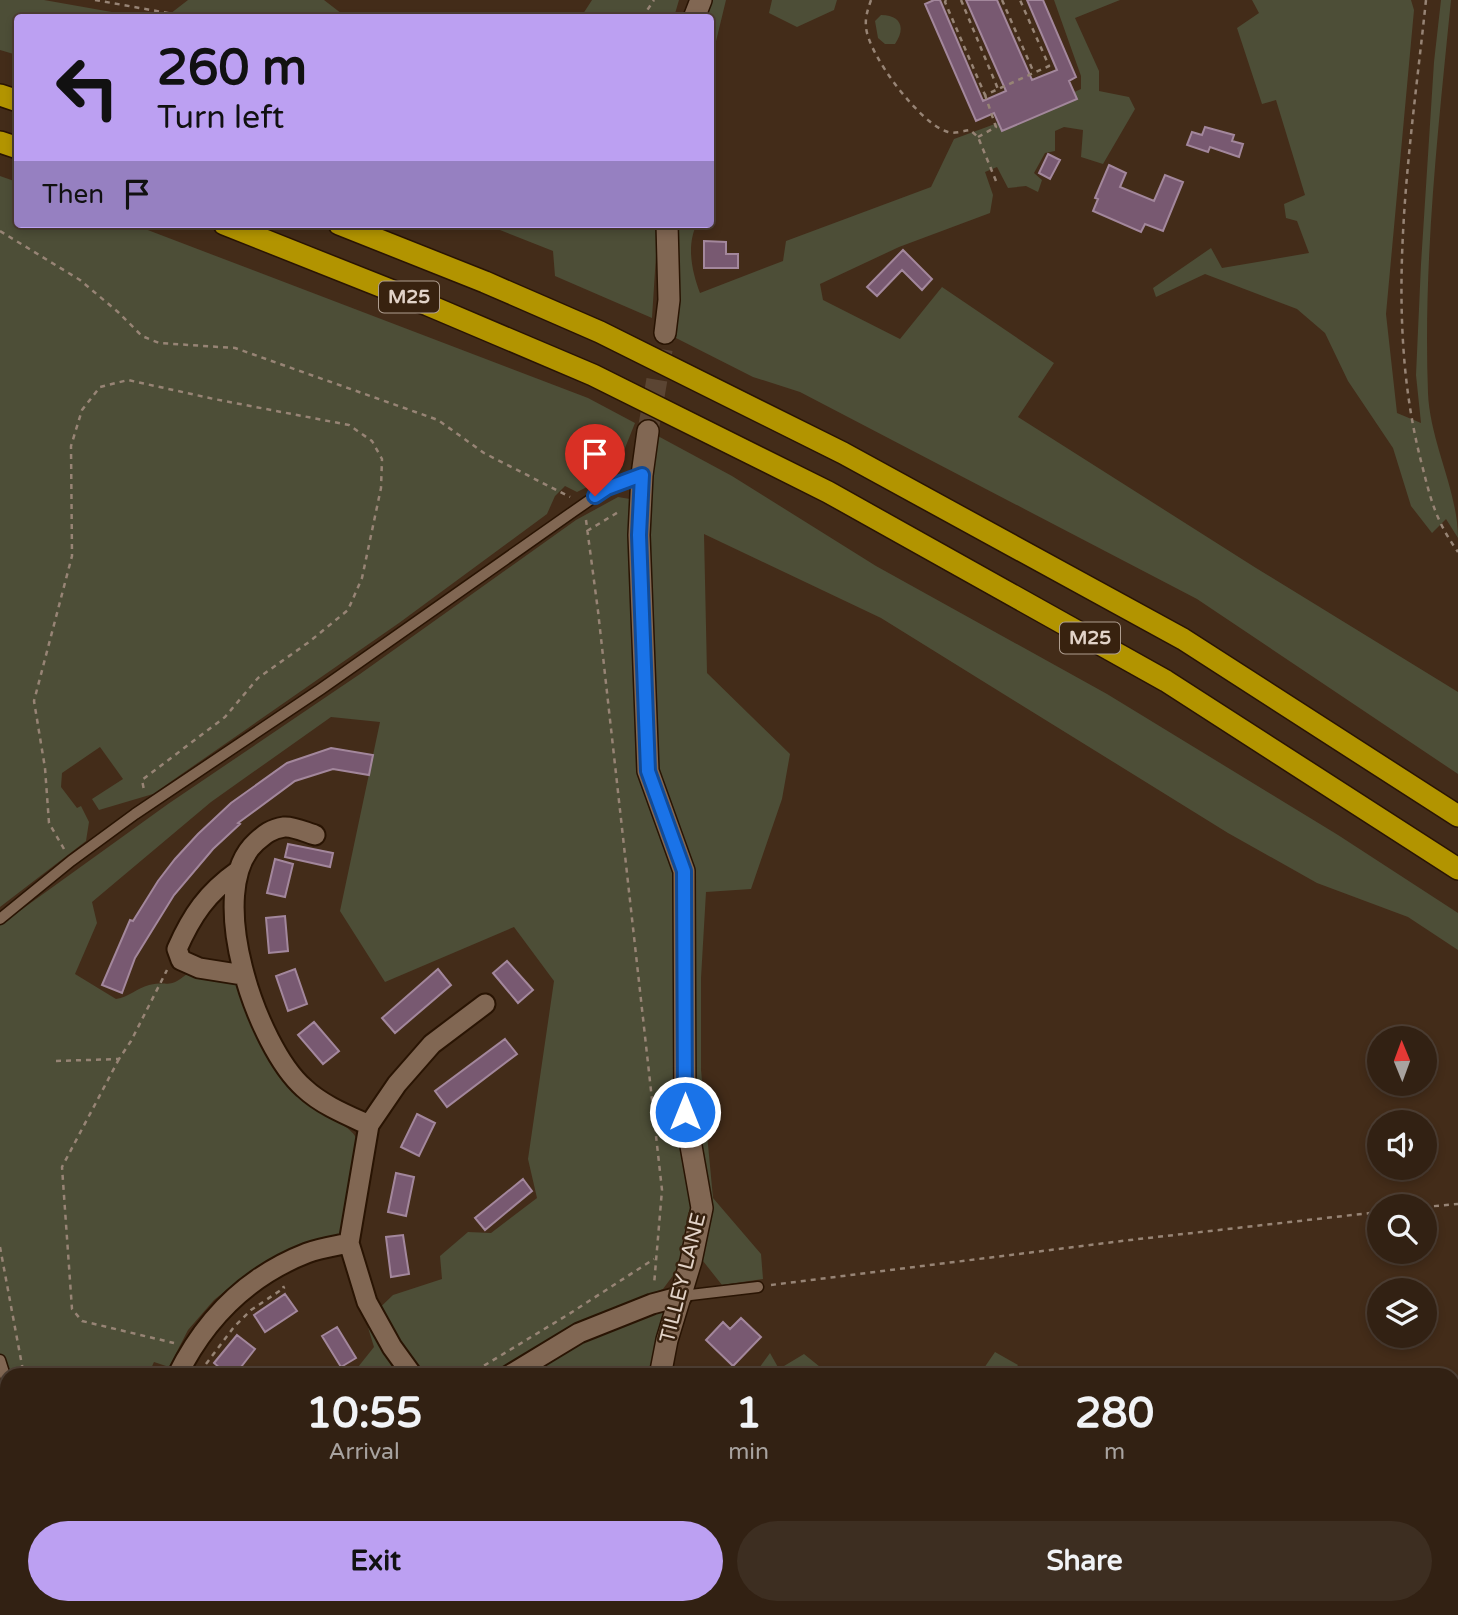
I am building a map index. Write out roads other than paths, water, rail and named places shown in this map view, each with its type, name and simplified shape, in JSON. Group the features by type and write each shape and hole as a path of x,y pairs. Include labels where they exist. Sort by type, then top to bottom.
{"highway":[{"name":"M25","path":"234,228 428,305 593,375 828,492 1166,681 1458,869"},
{"name":"M25","path":"349,228 485,282 600,332 843,453 1183,639 1458,816"}],"street":[{"path":"665,333 669,300 667,228"},
{"name":"TILLEY LANE","path":"648,431 642,475 639,535 648,771 684,871 685,1112 702,1208 662,1368"},
{"path":"315,835 286,827 268,831 246,851 238,872 237,945 243,975 258,1018 278,1055 303,1088 338,1111 369,1125"},
{"path":"238,872 218,885 190,920 177,949 181,960 199,968 243,975"},
{"path":"406,1368 367,1302 349,1243 369,1125 397,1084 432,1044 485,1004"},
{"path":"181,1368 191,1347 215,1316 244,1288 308,1253 349,1243"},
{"path":"521,1368 579,1333 652,1304 681,1296"}],"lane":[{"path":"0,919 71,861 149,805 321,689 583,504 607,488 642,475"},
{"path":"681,1296 758,1287"}],"tunnel":[{"path":"648,431 665,333"}]}
